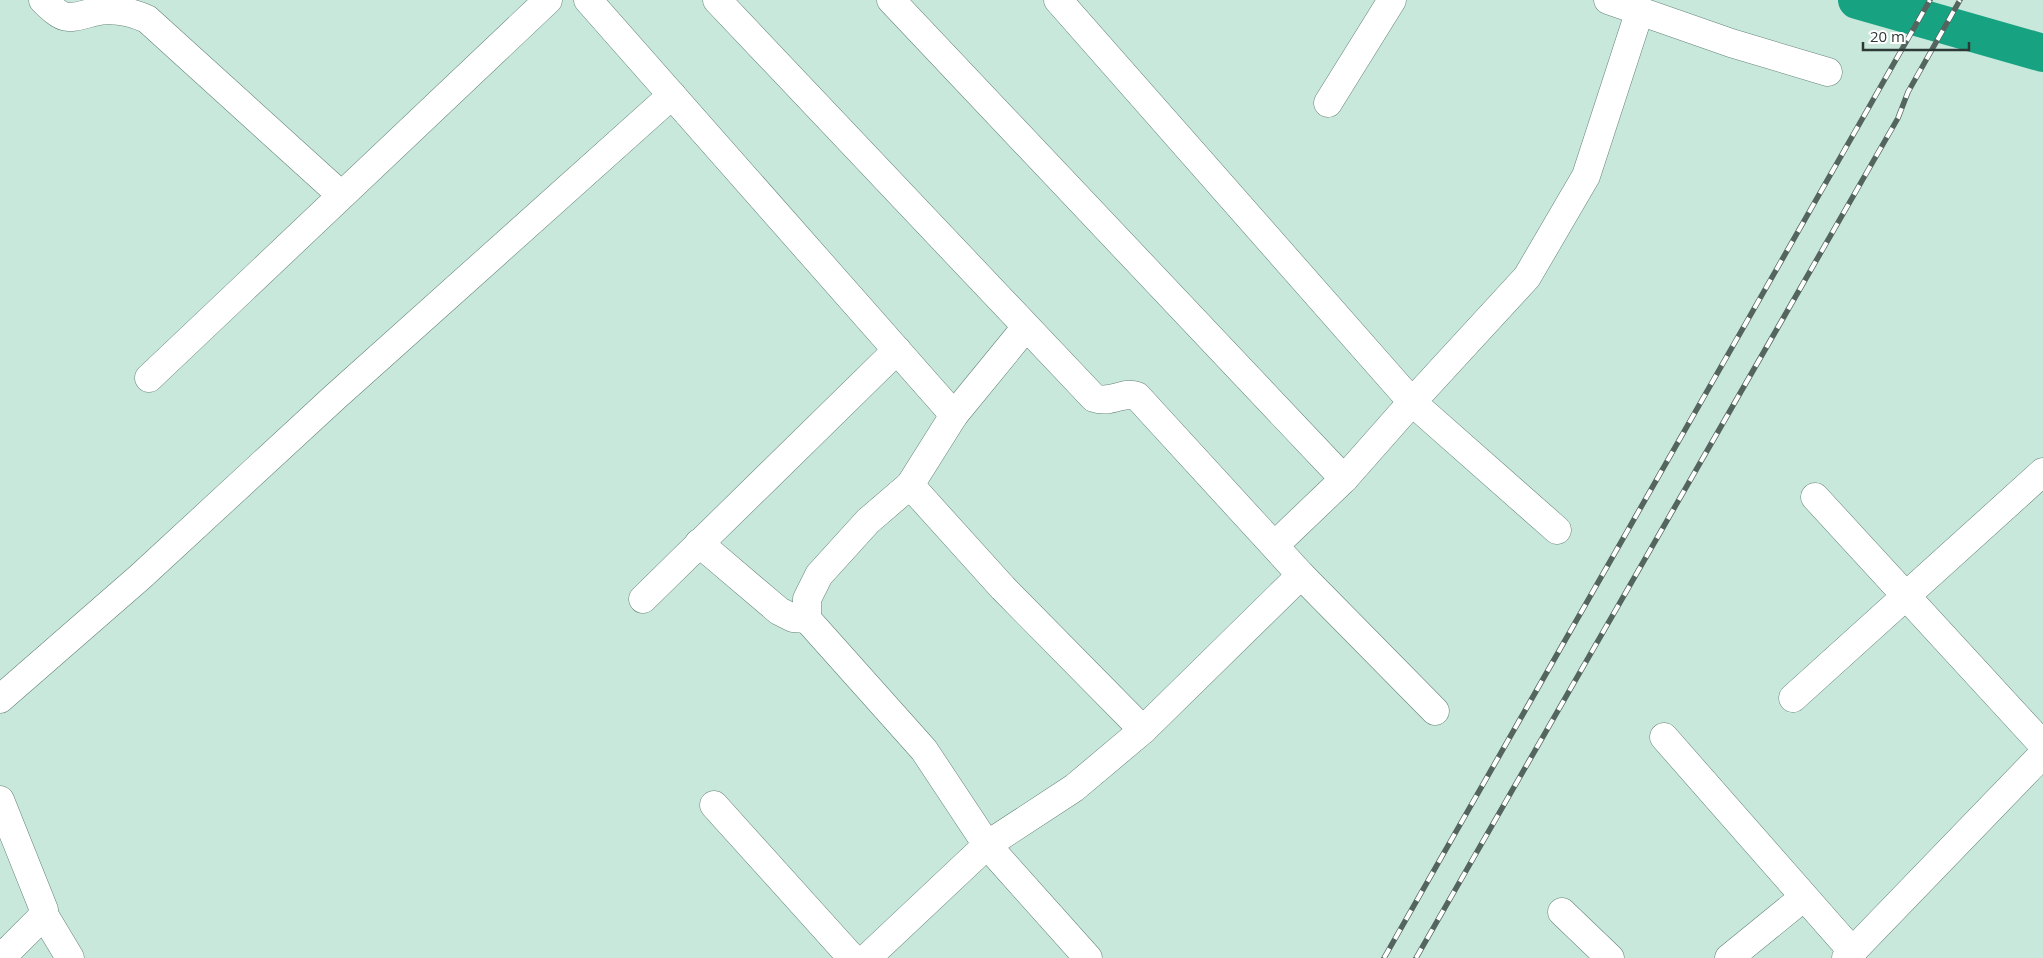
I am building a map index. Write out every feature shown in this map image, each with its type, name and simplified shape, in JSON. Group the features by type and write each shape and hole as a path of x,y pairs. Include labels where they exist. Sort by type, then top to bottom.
{"street":[{"path":"43,0 55,12 70,18 83,17 94,12 114,10 134,13 148,19 342,195"},
{"path":"149,378 548,0"},
{"path":"588,0 954,415"},
{"path":"717,0 1094,398 1111,400 1128,394 1137,396 1301,575 1435,711"},
{"path":"891,0 1344,479"},
{"path":"1058,0 1412,402 1557,530"},
{"path":"1328,103 1392,0"},
{"path":"1608,0 1731,43 1828,72"},
{"path":"1275,545 1344,479 1527,277 1586,176 1640,10"},
{"path":"0,698 140,577 335,397 672,95"},
{"path":"1026,327 954,415 910,485 868,521 819,575 807,599 807,619 924,750 987,845 1088,958"},
{"path":"643,599 897,350"},
{"path":"1793,698 2043,472"},
{"path":"910,485 1003,588 1143,730"},
{"path":"1815,497 2043,745"},
{"path":"699,543 779,611 793,618 807,619"},
{"path":"867,958 987,845 1074,788 1143,730 1301,575"},
{"path":"1664,737 1804,896 1849,955 2043,754"},
{"path":"0,800 43,906 43,914 70,958"},
{"path":"714,805 852,958"},
{"path":"1729,958 1804,896"},
{"path":"1562,912 1610,958"},
{"path":"1,958 43,914"}],"waterway":[{"path":"1857,0 2043,53"}],"railway":[{"path":"1384,958 1930,0"},
{"path":"1416,958 1898,118 1908,92 1960,0"}]}
